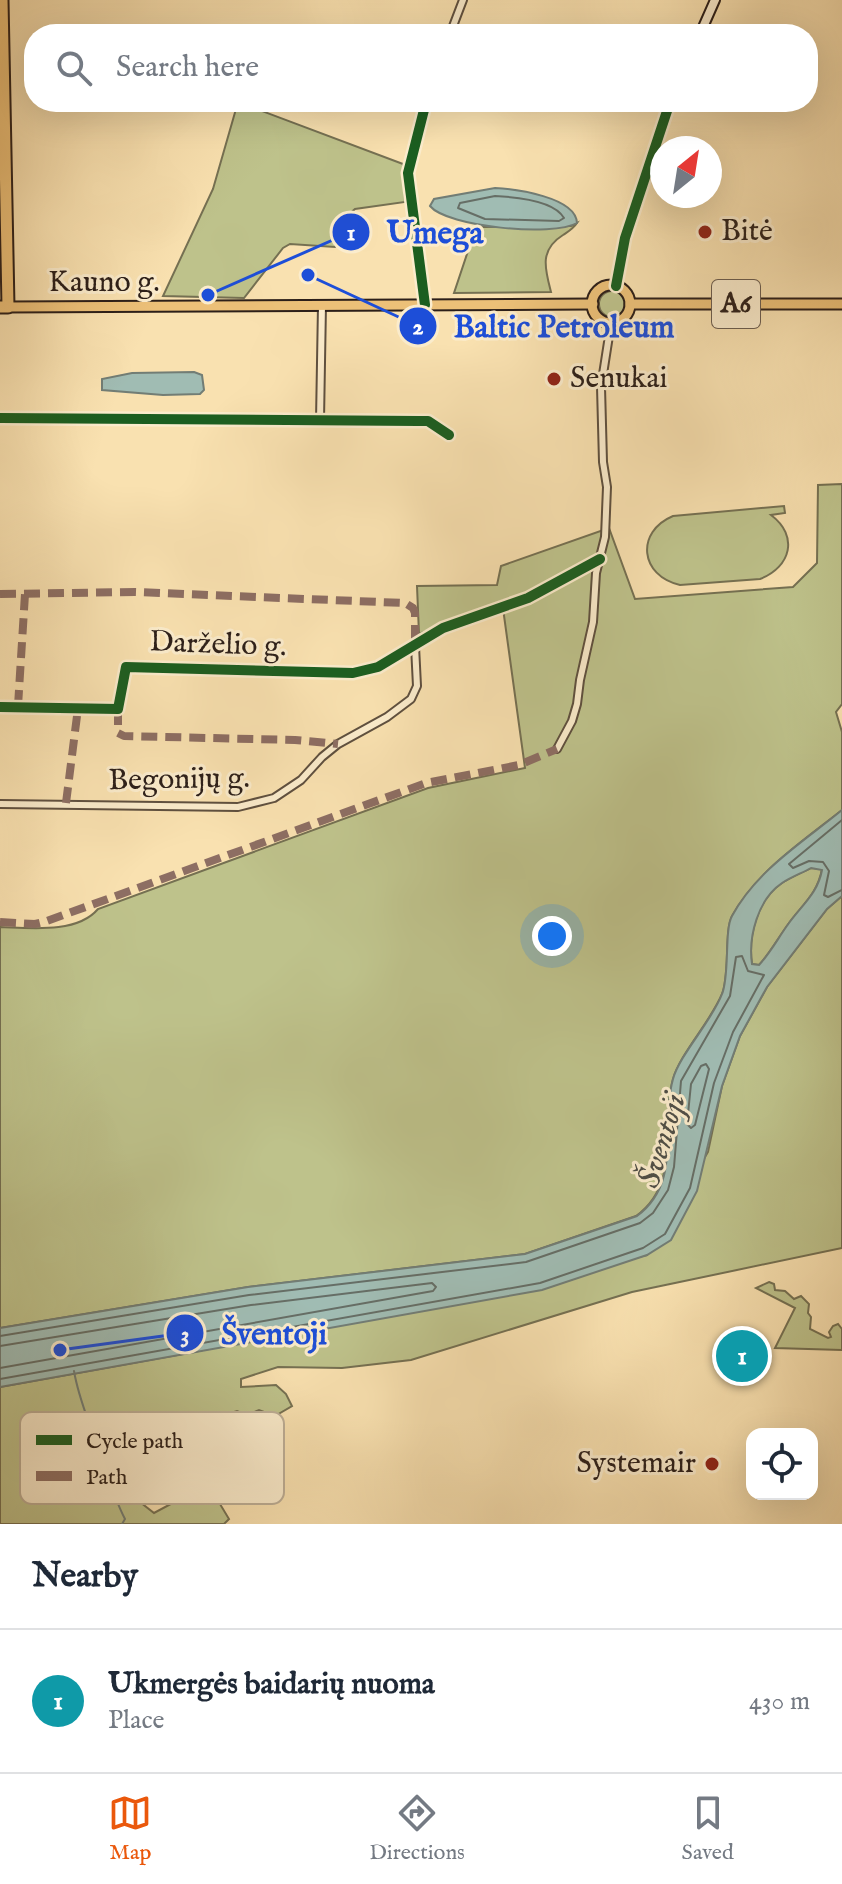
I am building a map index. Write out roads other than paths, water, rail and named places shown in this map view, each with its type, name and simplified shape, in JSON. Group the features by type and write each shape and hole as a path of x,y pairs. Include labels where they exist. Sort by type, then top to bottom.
{"highway":[{"path":"2,0 4,307"}],"main road":[{"path":"616,286 626,293 630,304 623,319 611,323 596,316 593,304 594,296 600,289 616,286"},
{"name":"Kauno g.","path":"4,307 593,304"},
{"name":"A6","path":"630,304 842,304"}],"street":[{"path":"454,24 463,0"},
{"path":"704,24 715,0"},
{"path":"423,112 408,173 425,305"},
{"path":"616,286 625,238 667,112"},
{"path":"320,420 322,305"},
{"path":"557,749 577,704 605,537 607,487 603,462 601,387 611,323"},
{"path":"0,418 428,421 449,435"},
{"path":"415,646 443,628 528,598 600,559"},
{"name":"Darželio g.","path":"0,707 118,709 126,667 353,673 378,667 415,646"},
{"name":"Begonijų g.","path":"0,804 238,807 274,798 301,780 338,744 387,717 411,699 417,686 415,646"}],"water":[{"path":"495,188 516,190 556,201 574,214 577,223 546,229 501,228 457,219 430,206 434,199"},
{"path":"194,372 202,375 204,390 200,394 163,395 102,390 102,379 132,373"},
{"path":"842,810 842,896 827,909 767,987 740,1036 722,1086 697,1191 671,1240 647,1255 542,1290 0,1387 0,1328 248,1287 525,1254 637,1216 651,1202 665,1170 673,1079 722,994 732,916 768,871","holes":["811,868 822,870 813,892 767,955 759,965 752,964 753,931 767,899 789,879"]}],"waterway":[{"path":"74,1371 85,1412"},
{"path":"119,1504 125,1519 122,1524"}],"place":[{"name":"Bitė","path":"705,232"},
{"name":"Baltic Petroleum","path":"308,275"},
{"name":"Umega","path":"208,295"},
{"name":"Senukai","path":"554,379"},
{"name":"Šventoji","path":"60,1350"},
{"name":"Ukmergės baidarių nuoma","path":"742,1356"},
{"name":"Systemair","path":"712,1464"}]}
